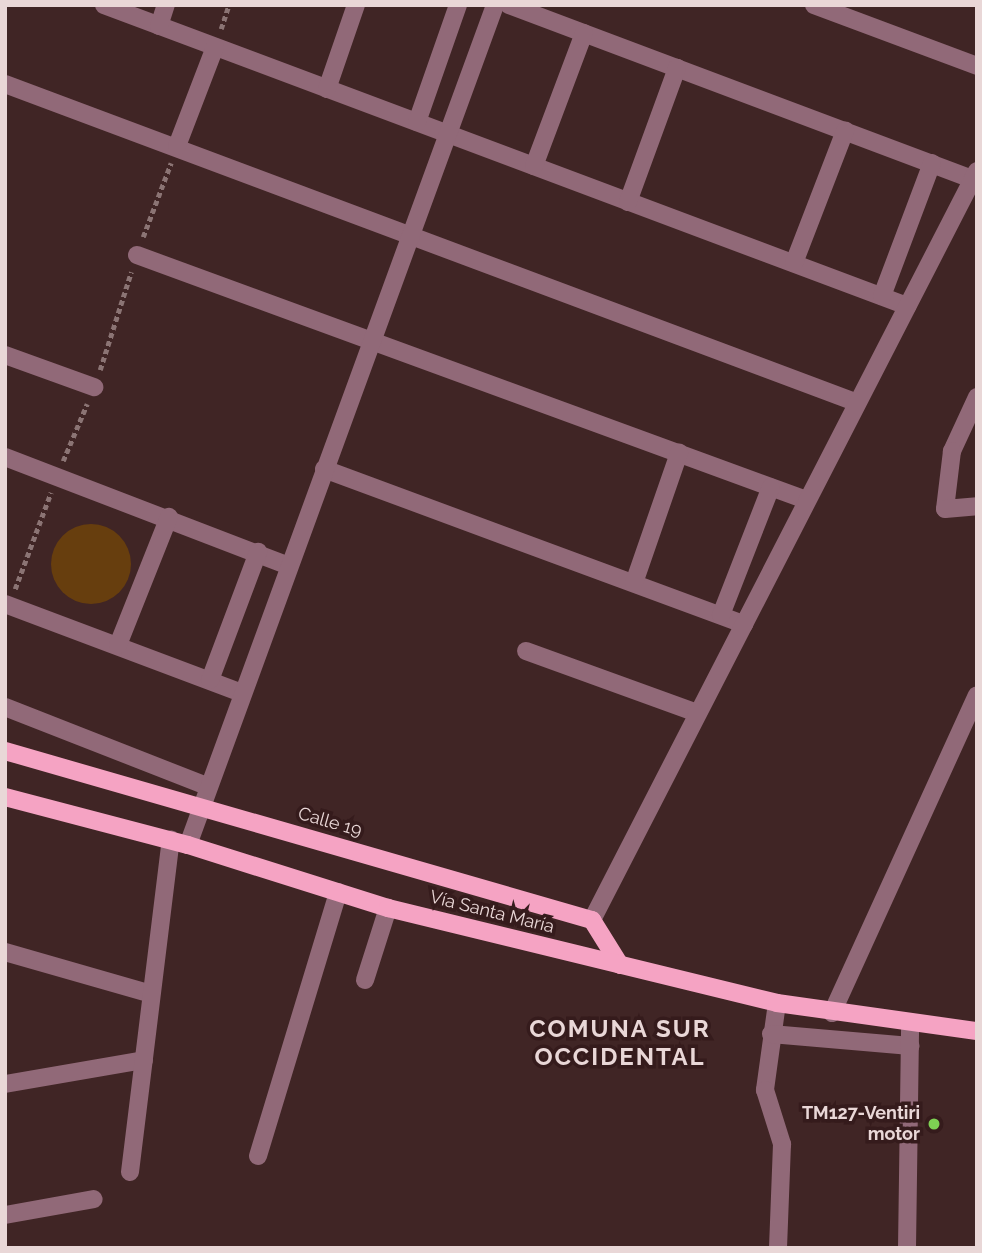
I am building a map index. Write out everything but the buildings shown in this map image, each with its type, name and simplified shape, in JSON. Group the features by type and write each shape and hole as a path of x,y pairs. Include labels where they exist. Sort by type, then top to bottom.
{"main road":[{"name":"Calle 19","path":"5,751 592,920"},
{"name":"Vía Santa María","path":"5,797 179,842 388,908 776,1003 832,1013 977,1031"},
{"path":"592,920 620,965"}],"street":[{"path":"104,5 907,306"},
{"path":"159,26 166,5"},
{"path":"327,89 356,5"},
{"path":"417,122 458,5"},
{"path":"130,1172 151,994 179,842 200,806 495,5"},
{"path":"509,5 932,163 975,175 855,402 592,920"},
{"path":"814,5 977,66"},
{"path":"534,166 584,33"},
{"path":"177,146 215,47"},
{"path":"628,202 677,68"},
{"path":"5,84 177,146 855,402"},
{"path":"794,263 845,131"},
{"path":"882,296 932,163"},
{"path":"137,255 806,500"},
{"path":"5,355 94,387"},
{"path":"977,397 952,451 945,509 977,506"},
{"path":"634,583 679,453"},
{"path":"5,457 169,517 289,566"},
{"path":"324,469 744,624"},
{"path":"721,615 771,487"},
{"path":"118,645 169,517"},
{"path":"210,680 258,552"},
{"path":"5,604 242,693"},
{"path":"526,651 697,713"},
{"path":"832,1013 977,695"},
{"path":"5,707 207,786"},
{"path":"258,1156 338,891"},
{"path":"365,980 388,908"},
{"path":"5,952 151,994"},
{"path":"776,1003 765,1090 782,1144 778,1248"},
{"path":"906,1248 911,1023"},
{"path":"771,1034 910,1046"},
{"path":"5,1084 144,1060"},
{"path":"5,1215 94,1199"}],"shaded area":[{"path":"83,524 99,524 120,535 131,556 131,572 120,593 99,604 83,604 69,598 57,586 51,572 51,556 57,542 69,530"}],"place":[{"name":"TM127-Ventiri motor","path":"934,1124"}],"district":[{"name":"COMUNA SUR OCCIDENTAL","path":"620,1043"}]}
